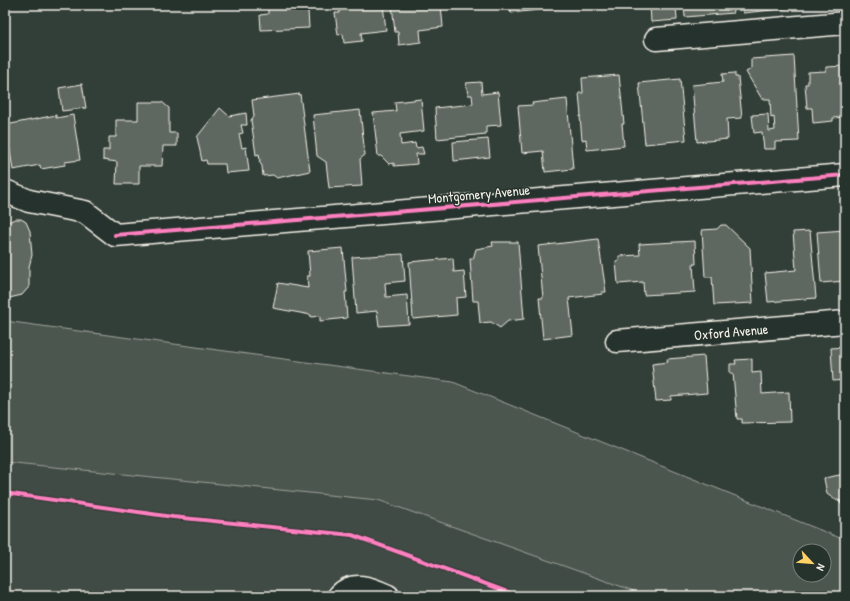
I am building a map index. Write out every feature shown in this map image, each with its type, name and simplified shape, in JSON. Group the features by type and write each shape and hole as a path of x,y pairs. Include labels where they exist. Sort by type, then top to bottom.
{"street":[{"path":"656,39 845,22"},
{"name":"Montgomery Avenue","path":"5,192 28,202 85,212 115,235 845,174"},
{"name":"Oxford Avenue","path":"617,341 845,322"},
{"path":"339,596 345,590 364,586 388,596"}],"shaded area":[{"path":"5,321 453,382 845,540 845,596 648,596 378,500 5,462"},
{"path":"5,462 378,500 648,596 5,596"}],"building":[{"path":"268,5 312,5 312,10 308,11 309,28 261,30 260,15 268,14"},
{"path":"334,5 383,5 386,30 361,33 362,41 344,43 343,34 338,35 335,13 340,13 339,6 334,7"},
{"path":"392,5 441,5 443,27 420,30 421,42 399,45 398,32 395,32"},
{"path":"451,5 498,5 498,6 451,9"},
{"path":"510,5 557,5 557,8 511,13"},
{"path":"650,5 676,5 677,20 651,22"},
{"path":"684,5 732,5 733,13 685,17"},
{"path":"743,5 791,5 791,8 743,13"},
{"path":"794,56 799,141 775,142 775,149 764,149 762,132 754,133 752,115 768,114 769,131 775,130 774,117 771,118 770,99 762,99 746,72 751,69 751,59"},
{"path":"845,66 845,117 833,118 833,121 813,123 812,108 807,108 805,84 808,84 808,72 826,71 826,67"},
{"path":"735,73 735,77 738,77 742,118 727,119 728,139 697,142 692,85 723,82 722,74"},
{"path":"619,75 624,124 622,124 624,146 587,150 586,139 582,140 580,116 579,93 583,93 582,78"},
{"path":"680,79 686,140 645,144 639,83"},
{"path":"481,82 482,94 498,92 501,125 486,126 486,134 437,139 435,108 473,104 472,95 468,95 466,83"},
{"path":"82,84 86,108 62,111 59,88"},
{"path":"300,94 310,171 277,178 273,175 263,176 262,166 259,161 259,154 256,155 251,120 254,116 252,100"},
{"path":"421,99 424,131 400,134 401,145 415,143 416,148 422,147 424,154 416,154 417,164 394,166 394,163 389,164 381,156 378,156 373,113 396,111 395,102"},
{"path":"567,99 573,169 545,172 543,151 522,153 518,106"},
{"path":"138,102 162,102 169,108 169,133 177,133 177,146 163,146 162,166 139,166 139,184 116,184 117,162 103,160 103,150 109,150 109,137 116,137 116,120 138,120"},
{"path":"220,108 229,116 246,113 247,125 241,125 243,133 239,134 242,148 246,147 249,171 226,173 225,164 207,164 206,160 202,161 197,137"},
{"path":"360,110 365,155 360,159 362,186 329,188 326,162 317,156 313,115"},
{"path":"56,115 56,118 73,115 80,160 65,162 65,165 41,169 40,165 13,170 6,125"},
{"path":"488,139 490,157 454,161 453,142"},
{"path":"15,219 21,219 26,222 30,231 32,255 29,267 29,287 22,295 5,299 5,221 8,222"},
{"path":"721,225 726,225 750,248 753,303 714,305 712,277 705,277 702,230 717,229"},
{"path":"845,230 845,281 821,283 817,232"},
{"path":"810,231 816,298 768,302 765,273 796,270 793,232"},
{"path":"598,239 606,292 602,292 603,294 569,298 573,335 543,339 539,298 543,298 538,246"},
{"path":"695,241 696,264 693,264 695,292 644,295 643,282 618,284 616,262 619,261 619,256 640,255 639,244"},
{"path":"492,242 518,242 524,319 508,321 500,328 491,322 480,323 478,301 473,301 470,259 473,259 476,249 493,246"},
{"path":"343,248 347,292 345,292 347,318 320,321 320,316 311,317 311,315 273,308 278,283 308,288 307,276 310,276 308,251"},
{"path":"403,254 405,281 385,283 386,297 407,295 409,324 379,326 377,311 356,313 352,257"},
{"path":"453,258 454,272 464,271 466,297 456,298 457,315 413,319 409,262"},
{"path":"845,347 845,380 833,381 831,348"},
{"path":"704,356 707,393 671,396 671,400 656,401 652,364 668,362 667,359"},
{"path":"752,359 752,373 761,372 762,394 789,392 790,422 742,423 742,419 737,419 733,373 730,373 730,364 736,364 735,360"},
{"path":"845,474 845,507 840,502 841,501 834,499 827,494 824,478"}],"cycle path":[{"path":"115,235 845,175"},
{"path":"5,493 173,517 352,535 519,596"}]}
